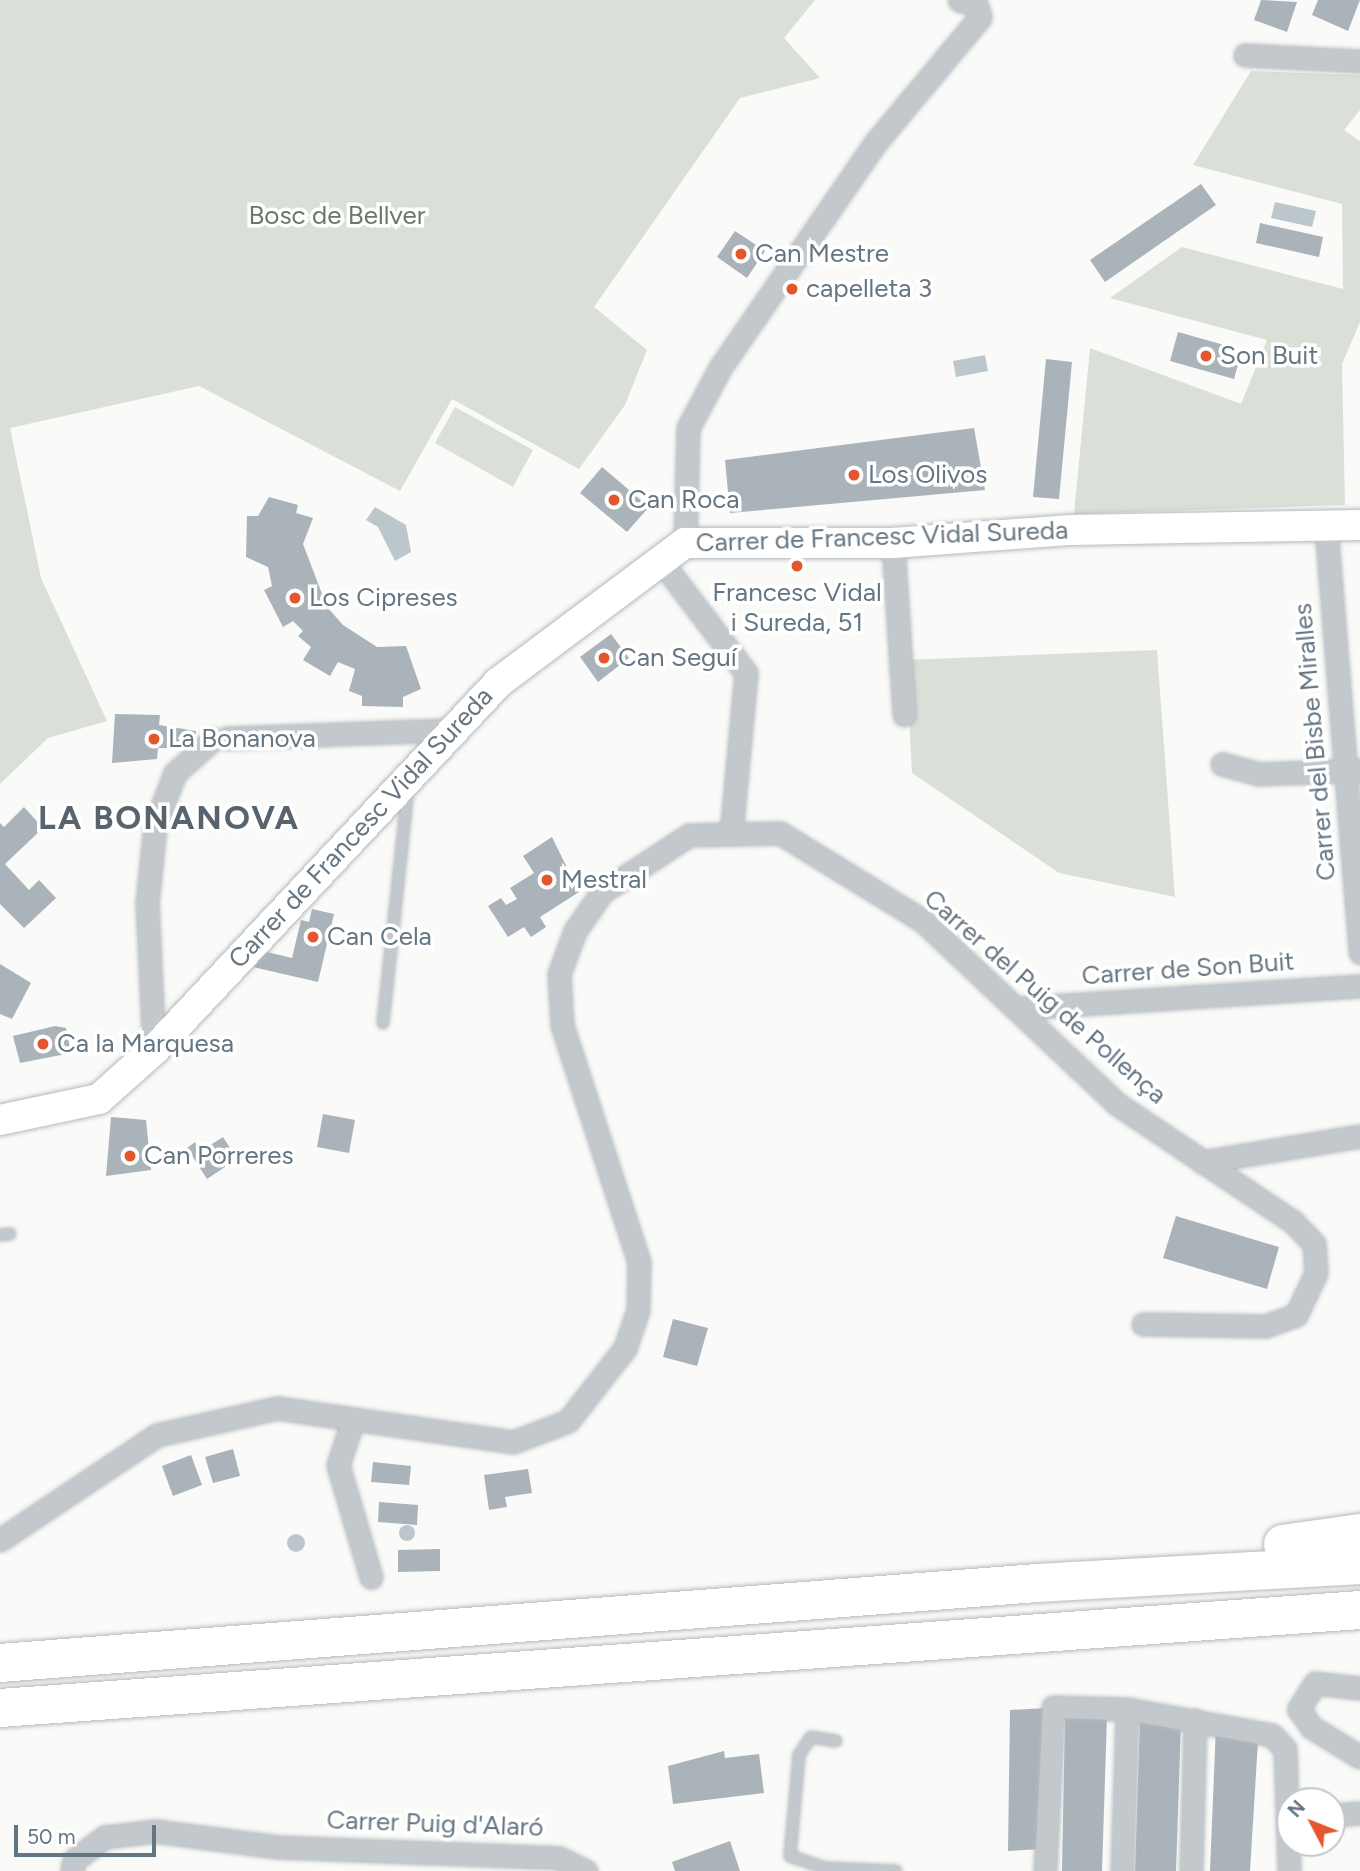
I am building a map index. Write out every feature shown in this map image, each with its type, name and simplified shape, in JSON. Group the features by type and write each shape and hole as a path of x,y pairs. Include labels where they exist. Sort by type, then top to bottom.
{"highway":[{"path":"752,1605 869,1580 1360,1533"},
{"path":"0,1663 752,1605 1360,1565"},
{"path":"0,1708 1159,1621 1360,1610"},
{"path":"1159,1621 1231,1631 1360,1630"}],"street":[{"path":"685,543 688,428 720,368 876,142 980,17 976,4 959,0"},
{"path":"1245,55 1360,61"},
{"name":"Carrer de Francesc Vidal Sureda","path":"0,1120 99,1099 154,1050 411,769 499,682 685,543 893,542 1072,530 1360,525"},
{"name":"Carrer del Bisbe Miralles","path":"1326,526 1353,771 1360,953"},
{"path":"893,542 904,715"},
{"path":"661,561 746,673 732,834"},
{"path":"154,1050 147,904 162,794 220,739 449,730"},
{"path":"1222,764 1259,774 1353,771"},
{"name":"Carrer del Puig de Pollença","path":"0,1540 157,1435 277,1408 513,1442 568,1421 601,1385 638,1310 639,1262 562,1025 559,974 575,931 602,892 689,835 780,833 923,921 1019,1008 1117,1104 1293,1222 1314,1244 1316,1273 1296,1315 1266,1326 1143,1324"},
{"name":"Carrer de Son Buit","path":"1019,1008 1360,986"},
{"path":"1202,1162 1360,1136"},
{"path":"353,1420 338,1465 371,1577"},
{"path":"1360,1688 1315,1683 1299,1709 1311,1727 1360,1757"},
{"path":"1045,1871 1053,1707 1127,1709 1272,1735 1285,1749 1288,1787"},
{"path":"1122,1871 1127,1709"},
{"path":"1191,1871 1195,1720"},
{"name":"Carrer Puig d'Alaró","path":"72,1871 74,1860 105,1837 155,1831 278,1847 464,1850 559,1858 586,1871"}],"lane":[{"path":"383,1023 411,769"},
{"path":"836,1741 811,1737 799,1755 790,1856 825,1868 896,1871"}],"green space":[{"name":"Bosc de Bellver","path":"0,0 815,0 784,38 820,78 740,98 594,307 647,350 625,405 579,469 452,399 400,491 199,386 10,428 41,578 107,721 48,738 0,784"},
{"path":"1251,71 1360,75 1360,110 1344,130 1360,141 1360,322 1342,364 1345,505 1074,514 1090,348 1241,404 1267,340 1110,298 1182,247 1343,289 1342,204 1193,165"},
{"path":"455,407 533,450 513,487 435,443"},
{"path":"1157,650 1175,897 1059,873 912,773 906,660"}],"shaded area":[{"path":"1275,202 1316,211 1312,227 1271,218"},
{"path":"985,355 988,371 956,377 953,361"},
{"path":"375,507 406,525 411,552 395,561 378,527 366,520"},
{"path":"404,1525 410,1525 415,1533 413,1539 404,1541 399,1536 399,1530"},
{"path":"296,1534 302,1537 305,1543 302,1549 296,1552 290,1549 287,1543 290,1537"}],"building":[{"path":"1261,0 1297,2 1287,32 1254,20"},
{"path":"1318,0 1360,0 1348,31 1312,15"},
{"path":"1201,184 1216,205 1105,282 1090,260"},
{"path":"1260,223 1323,237 1319,257 1256,243"},
{"name":"Can Mestre","path":"735,231 765,251 747,278 717,257"},
{"name":"Son Buit","path":"1178,332 1242,350 1234,379 1170,361"},
{"path":"1046,359 1072,362 1059,499 1033,497"},
{"name":"Los Olivos","path":"974,428 985,490 730,513 725,460"},
{"name":"Can Roca","path":"602,467 649,507 627,532 580,493"},
{"name":"Los Cipreses","path":"269,497 298,505 296,513 313,518 303,544 327,607 343,625 377,647 406,646 421,689 403,697 403,707 362,706 362,696 349,691 355,669 338,662 330,676 303,660 311,647 298,636 303,631 293,621 283,627 264,590 272,586 268,567 246,557 247,516 258,516"},
{"name":"Can Seguí","path":"611,634 629,658 598,682 580,657"},
{"name":"La Bonanova","path":"115,714 160,715 159,725 196,731 194,748 158,748 157,759 112,763"},
{"name":"La Bonanova","path":"24,807 43,828 5,864 29,890 39,880 56,898 24,928 0,904 0,823 4,827"},
{"name":"Mestral","path":"552,837 579,892 540,917 546,927 531,937 524,927 508,937 488,906 501,898 506,905 517,899 510,888 534,873 523,856"},
{"name":"Can Cela","path":"312,909 334,914 318,982 253,967 267,952 292,958 301,920 309,922"},
{"path":"0,964 31,983 12,1019 0,1014"},
{"name":"Ca la Marquesa","path":"55,1026 66,1028 71,1053 20,1063 13,1036"},
{"path":"323,1114 355,1120 349,1153 317,1147"},
{"name":"Can Porreres","path":"111,1117 146,1120 151,1170 106,1176"},
{"path":"223,1137 237,1159 207,1179 187,1148 195,1142 201,1151"},
{"path":"1176,1216 1279,1247 1267,1289 1163,1258"},
{"path":"673,1319 708,1328 697,1366 663,1357"},
{"path":"233,1449 240,1476 213,1483 205,1457"},
{"path":"191,1455 202,1485 173,1496 162,1466"},
{"path":"373,1462 411,1466 409,1485 371,1482"},
{"path":"528,1469 532,1493 505,1497 507,1507 489,1510 484,1475"},
{"path":"379,1502 418,1505 417,1525 378,1522"},
{"path":"440,1549 440,1571 398,1572 398,1550"},
{"path":"1047,1708 1042,1849 1008,1851 1010,1710"},
{"path":"1065,1716 1107,1716 1102,1871 1062,1871"},
{"path":"1140,1716 1181,1723 1176,1871 1135,1871"},
{"path":"1216,1726 1258,1741 1250,1871 1210,1871"},
{"path":"724,1751 725,1758 759,1754 764,1793 673,1804 668,1766"},
{"path":"730,1841 740,1871 675,1871 672,1862"}],"place":[{"name":"Can Mestre","path":"741,254"},
{"name":"capelleta 3","path":"792,289"},
{"name":"Son Buit","path":"1206,356"},
{"name":"Los Olivos","path":"854,475"},
{"name":"Can Roca","path":"614,500"},
{"name":"Francesc Vidal i Sureda, 51","path":"797,566"},
{"name":"Los Cipreses","path":"295,598"},
{"name":"Can Seguí","path":"604,658"},
{"name":"La Bonanova","path":"154,739"},
{"name":"Mestral","path":"547,880"},
{"name":"Can Cela","path":"313,937"},
{"name":"Ca la Marquesa","path":"43,1044"},
{"name":"Can Porreres","path":"130,1156"}],"district":[{"name":"LA BONANOVA","path":"169,818"}]}
